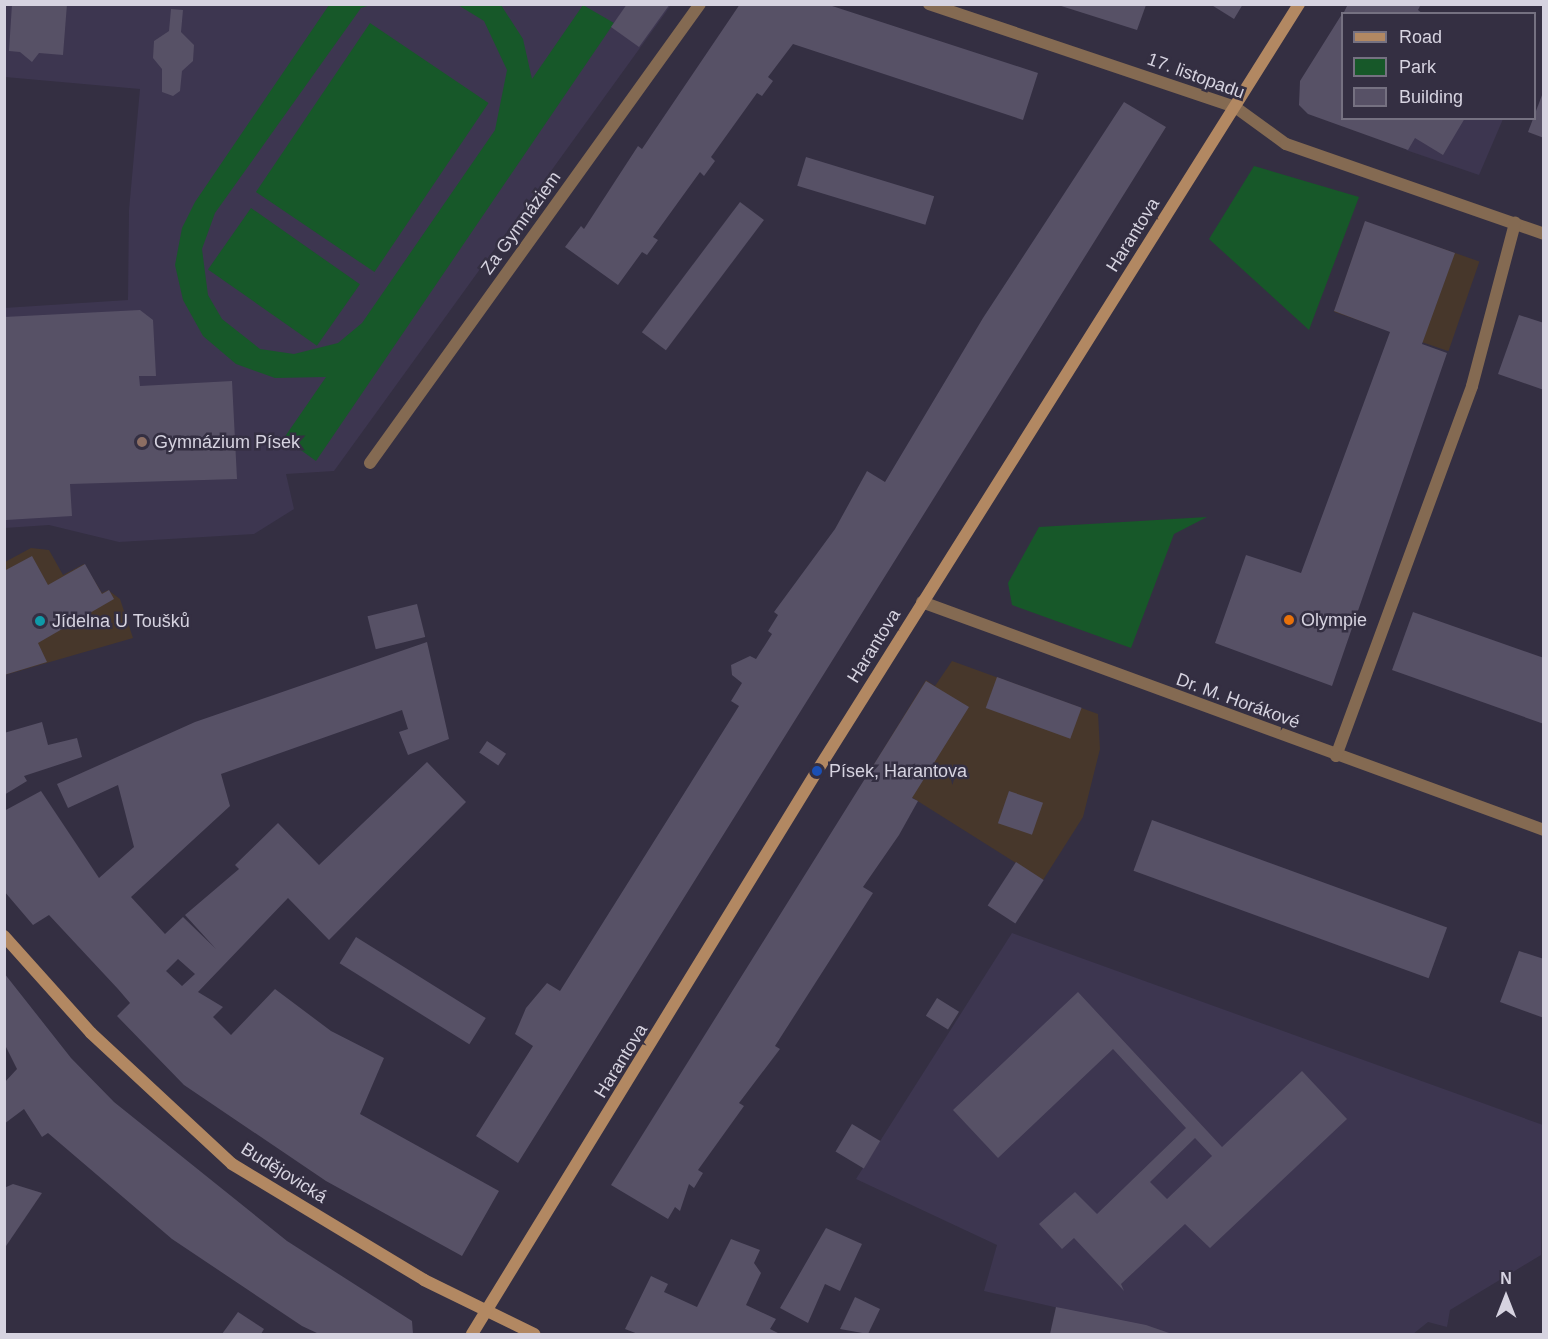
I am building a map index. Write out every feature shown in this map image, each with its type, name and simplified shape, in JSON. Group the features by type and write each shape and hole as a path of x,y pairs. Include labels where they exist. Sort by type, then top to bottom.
{"street":[{"name":"Za Gymnáziem","path":"370,463 700,4"},
{"name":"17. listopadu","path":"929,4 1235,107 1286,144 1544,234"},
{"name":"Harantova","path":"472,1335 922,602 1299,4"},
{"path":"1336,756 1472,386 1515,224"},
{"name":"Dr. M. Horákové","path":"922,602 1336,756 1544,830"},
{"name":"Budějovická","path":"4,936 91,1033 232,1164 424,1280 534,1335"}],"shaded area":[{"path":"4,5 671,5 334,471 286,474 294,509 254,534 119,542 49,525 5,528 4,308 128,300 129,210 140,89 5,77"},
{"path":"1425,120 1503,120 1479,175 1406,150"},
{"path":"1365,222 1479,261 1448,351 1334,312"},
{"name":"Jídelna U Toušků","path":"31,548 49,550 63,575 84,564 102,593 108,590 120,599 133,638 5,675 5,562"},
{"path":"952,661 1098,714 1100,749 1083,817 1043,880 870,771 926,680 935,686"},
{"path":"1012,933 1543,1125 1541,1255 1450,1310 1447,1327 1428,1322 1413,1334 1172,1334 984,1291 997,1245 856,1179"}],"green space":[{"path":"329,5 370,5 361,8 215,213 202,249 208,295 222,319 260,349 294,354 338,343 362,323 495,130 507,70 484,21 458,5 501,5 523,39 532,79 583,5 614,23 316,461 284,438 326,377 275,378 236,364 203,336 183,300 175,265 182,228 195,202"},
{"path":"370,23 489,103 374,272 256,192"},
{"path":"1254,166 1359,197 1309,330 1209,239"},
{"path":"251,208 360,284 317,346 208,269"},
{"path":"1207,517 1174,534 1131,648 1012,605 1008,583 1039,527"}],"building":[{"path":"12,4 67,4 63,55 39,53 32,62 20,52 9,51"},
{"path":"627,4 670,4 639,47 611,27"},
{"path":"740,4 826,4 1038,73 1023,120 793,44 768,77 773,81 762,96 757,93 711,157 715,161 704,176 700,172 653,237 658,240 647,255 642,252 618,285 565,247 581,226 584,229 638,146 642,149"},
{"path":"1210,4 1243,4 1234,19"},
{"path":"1348,4 1421,4 1418,10 1420,12 1344,12"},
{"path":"1058,5 1146,5 1137,30"},
{"path":"171,9 183,10 181,32 194,45 193,61 182,71 180,91 173,96 162,92 162,69 153,58 154,41 169,31"},
{"path":"1341,16 1341,120 1464,120 1443,155 1415,138 1408,150 1308,114 1299,105 1300,81"},
{"path":"1544,90 1544,138 1528,132 1533,120 1536,120 1536,111"},
{"path":"1124,102 1166,127 518,1163 476,1136 533,1046 515,1034 526,1008 547,983 560,991 739,706 731,701 742,683 732,675 731,665 750,656 756,659 772,634 768,631 778,615 774,612 835,529 867,471 885,482 983,318"},
{"path":"806,157 934,196 925,225 797,186"},
{"path":"740,202 764,220 666,350 642,332"},
{"path":"1365,221 1455,253 1422,344 1447,353 1332,686 1215,643 1246,555 1301,573 1390,332 1334,311"},
{"name":"Gymnázium Písek","path":"140,310 153,320 156,376 139,376 140,386 232,381 237,479 70,484 72,516 6,520 4,317"},
{"path":"1519,315 1544,323 1544,390 1498,374"},
{"name":"Jídelna U Toušků","path":"32,556 48,585 85,564 102,594 109,590 114,599 38,643 47,662 4,675 4,571"},
{"path":"417,604 425,637 376,649 368,616"},
{"path":"1413,612 1544,658 1544,724 1392,670"},
{"path":"427,642 449,739 408,755 399,732 408,729 402,710 221,774 230,806 131,897 165,934 183,917 216,949 185,915 239,869 235,865 278,823 319,865 427,762 466,802 329,940 288,898 198,992 223,1007 213,1017 231,1035 275,989 331,1031 384,1058 360,1114 499,1191 462,1256 326,1181 184,1085 117,1016 130,1003 118,989 49,915 33,925 4,891 4,811 41,791 99,878 134,847 118,785 68,808 57,784 195,722","holes":["178,959 195,974 182,986 166,971"]},
{"path":"997,677 1082,708 1070,739 986,708"},
{"path":"926,681 969,707 912,798 918,801 899,835 863,887 873,893 775,1046 780,1049 739,1103 744,1106 698,1170 703,1173 694,1188 689,1184 680,1211 675,1207 668,1219 611,1185"},
{"path":"42,722 48,745 77,738 82,757 24,776 27,781 4,795 4,733"},
{"path":"487,741 506,754 498,765 479,753"},
{"path":"1009,791 1043,803 1032,835 998,823"},
{"path":"1152,820 1447,927 1429,978 1134,871"},
{"path":"1016,862 1044,880 1015,924 988,906"},
{"path":"356,937 486,1018 469,1044 340,963"},
{"path":"1519,951 1544,959 1544,1018 1500,1002"},
{"path":"4,973 71,1058 114,1102 287,1241 412,1321 413,1334 319,1334 302,1326 172,1239 48,1133 42,1137 24,1109 4,1124 4,1083 17,1069 4,1043"},
{"path":"1078,992 1222,1147 1302,1071 1347,1119 1210,1248 1185,1224 1121,1284 1124,1291 1074,1238 1062,1249 1039,1224 1075,1192 1097,1214 1186,1128 1113,1049 998,1158 953,1110","holes":["1195,1138 1212,1156 1167,1199 1150,1182"]},
{"path":"937,998 959,1012 948,1030 926,1016"},
{"path":"852,1124 880,1141 864,1168 836,1151"},
{"path":"13,1184 42,1193 4,1249 4,1188"},
{"path":"826,1228 862,1244 840,1291 825,1284 808,1323 780,1308"},
{"path":"731,1239 760,1250 754,1263 761,1273 746,1305 776,1319 770,1329 780,1334 638,1334 625,1329 651,1276 668,1284 664,1292 697,1307"},
{"path":"855,1297 880,1309 868,1334 840,1329"},
{"path":"1056,1307 1146,1325 1172,1334 1050,1334"},
{"path":"238,1312 264,1329 261,1334 222,1334"}],"place":[{"name":"Gymnázium Písek","path":"142,442"},
{"name":"Olympie","path":"1289,620"},
{"name":"Jídelna U Toušků","path":"40,621"},
{"name":"Písek, Harantova","path":"817,771"}]}
